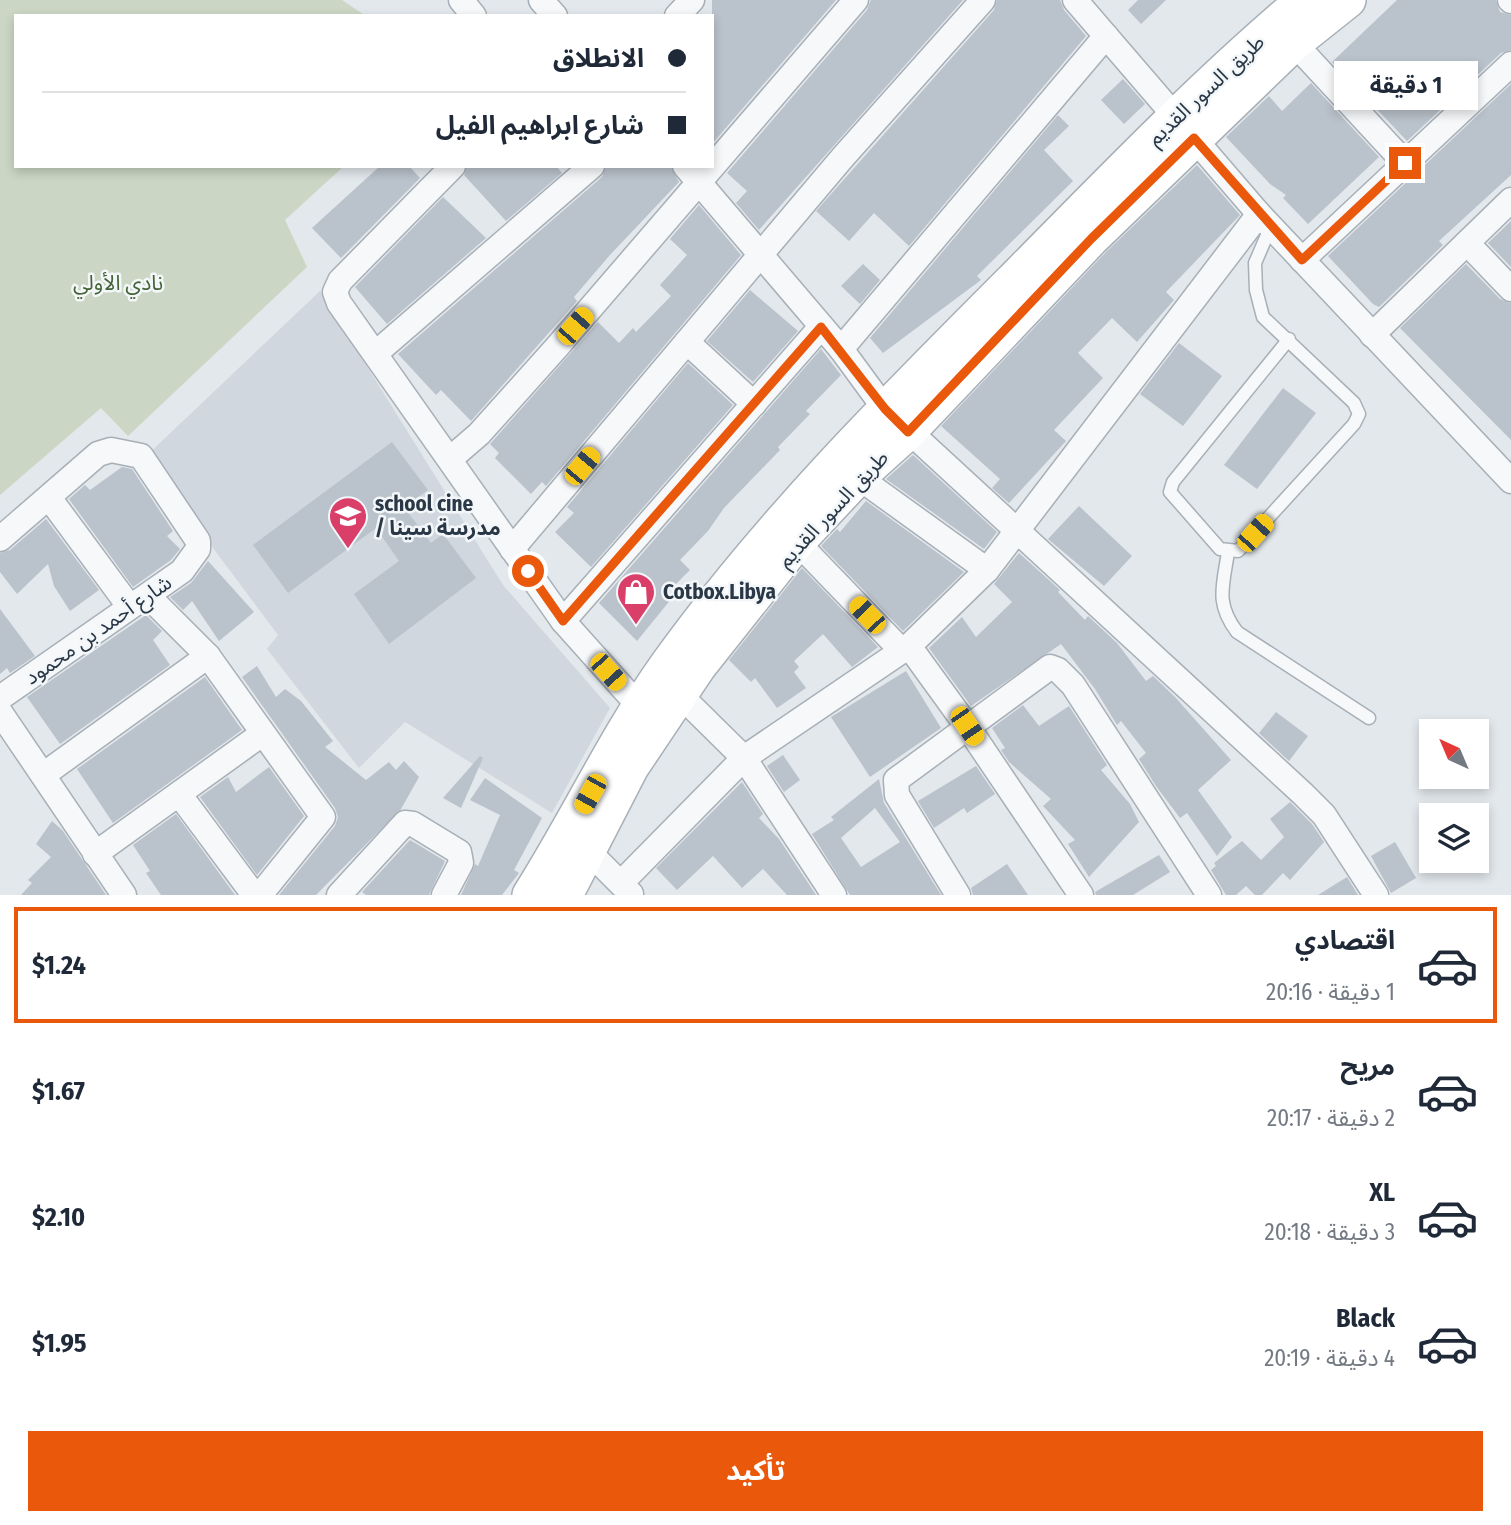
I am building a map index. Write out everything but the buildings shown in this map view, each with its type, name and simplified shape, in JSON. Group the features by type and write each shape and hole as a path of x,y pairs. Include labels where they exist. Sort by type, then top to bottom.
{"main road":[{"name":"طريق السور القديم","path":"565,895 578,845 639,706 670,662 766,541 896,421 1185,127 1292,14 1348,0"},
{"name":"طريق السور القديم","path":"530,895 578,845 680,695 797,542 858,477 896,421"}],"street":[{"path":"461,0 472,14"},
{"path":"679,14 692,0"},
{"path":"714,151 856,0"},
{"path":"512,549 983,0"},
{"path":"1075,0 1265,220 1511,481"},
{"path":"1292,14 1405,163"},
{"path":"841,349 1106,36"},
{"path":"1302,260 1511,64"},
{"path":"451,168 340,281 335,292 338,303 376,353 563,621 639,706"},
{"path":"376,353 590,168"},
{"path":"450,459 479,434 558,347 692,174 841,349 896,421 1303,794 1324,815 1376,895"},
{"path":"1372,335 1511,200"},
{"path":"578,845 627,889 744,758 906,649 987,570 1265,220"},
{"path":"1467,243 1511,289"},
{"path":"563,621 821,327"},
{"path":"687,342 754,404"},
{"name":"شارع أحمد بن محمود","path":"0,698 182,571 198,549 198,541 141,456 123,450 104,450 50,499"},
{"path":"858,477 987,570"},
{"path":"0,539 50,499 139,601 208,656 323,817 260,895"},
{"path":"797,542 906,649 967,726 1081,895"},
{"path":"43,775 208,656"},
{"path":"958,895 895,788 896,780 1050,667 1058,670 1073,685 1209,895"},
{"path":"680,695 744,758 834,895"},
{"path":"0,712 124,895"},
{"path":"95,854 262,734"},
{"path":"178,794 254,895"},
{"path":"339,895 405,822 413,824 459,852 461,863 444,895"}],"lane":[{"path":"1265,220 1255,264 1256,290 1264,317 1289,339 1354,404 1359,414 1354,424 1238,551 1228,552 1220,549 1170,492 1173,482 1289,339"},
{"path":"1228,552 1221,601 1225,617 1237,632 1369,718"}],"shaded area":[{"name":"school cine / مدرسة سينا","path":"320,291 503,585 610,708 552,813 405,722 359,768 267,649 278,635 145,457"}],"green space":[{"name":"نادي الأولي","path":"0,0 342,0 363,14 14,14 14,168 342,168 285,220 307,267 128,436 101,408 0,495"}],"place":[{"name":"school cine / مدرسة سينا","path":"348,550"},
{"name":"Cotbox.Libya","path":"636,626"}],"route":[{"path":"528,571 563,621 821,327 841,349 885,409 908,432 1091,239 1194,138 1302,260 1405,163"}]}
